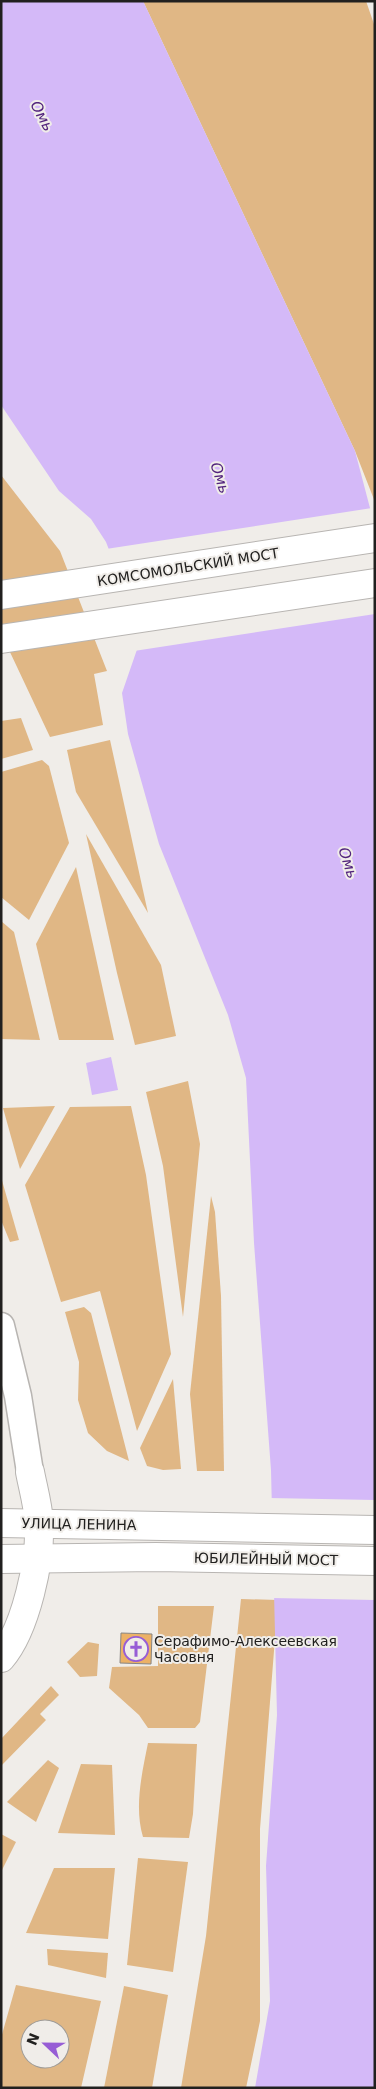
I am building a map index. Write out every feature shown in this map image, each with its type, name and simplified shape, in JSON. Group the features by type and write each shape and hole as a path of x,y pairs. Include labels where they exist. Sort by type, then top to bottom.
{"main road":[{"name":"КОМСОМОЛЬСКИЙ МОСТ","path":"1,596 375,538"},
{"path":"1,638 375,583"},
{"path":"1,1658 6,1653 25,1615 36,1559 39,1522 30,1472"},
{"name":"УЛИЦА ЛЕНИНА","path":"1,1523 39,1522 375,1530"},
{"name":"ЮБИЛЕЙНЫЙ МОСТ","path":"36,1559 156,1557 375,1560"},
{"path":"1,1559 36,1559"}],"street":[{"path":"1,1326 18,1396 30,1472"}],"shaded area":[{"path":"143,1 366,1 375,27 375,502 355,451"},
{"path":"1,475 60,551 107,671 94,674 103,725 50,737 1,633"},
{"path":"21,718 33,750 1,759 1,721"},
{"path":"110,740 148,913 76,792 67,750"},
{"path":"42,760 49,766 69,843 29,920 1,897 1,772"},
{"path":"86,834 161,965 176,1036 135,1045"},
{"path":"76,867 114,1040 59,1040 36,944"},
{"path":"1,921 14,932 40,1040 1,1039"},
{"path":"188,1081 200,1144 183,1317 163,1166 146,1092"},
{"path":"55,1106 20,1169 3,1108"},
{"path":"131,1106 146,1175 171,1354 137,1431 100,1291 61,1302 25,1185 70,1107"},
{"path":"1,1177 19,1240 10,1242 1,1220"},
{"path":"211,1196 215,1212 221,1296 224,1471 197,1471 190,1394"},
{"path":"84,1307 91,1313 129,1461 107,1451 88,1433 78,1400 79,1362 65,1312"},
{"path":"173,1379 181,1469 163,1470 147,1466 140,1448"},
{"path":"241,1599 278,1600 260,1829 260,2021 246,2088 181,2088 206,1936"},
{"path":"158,1606 214,1606 200,1722 195,1728 148,1728 139,1715 109,1688 112,1667 158,1666"},
{"path":"88,1642 99,1644 97,1676 80,1677 67,1662"},
{"path":"51,1686 59,1695 40,1714 46,1720 1,1766 1,1739"},
{"path":"148,1743 197,1744 193,1814 189,1838 143,1837 140,1826 139,1802 141,1778"},
{"path":"48,1760 59,1768 36,1822 7,1802"},
{"path":"81,1764 112,1765 115,1835 58,1833"},
{"path":"1,1834 16,1842 1,1872"},
{"path":"138,1858 188,1862 173,1972 127,1965"},
{"path":"54,1868 115,1868 108,1939 26,1933"},
{"path":"47,1949 108,1953 106,1978 48,1965"},
{"path":"16,1985 101,2001 81,2088 1,2088 1,2038"},
{"path":"124,1986 168,1995 152,2088 104,2088"}],"water":[{"name":"Омь","path":"1,1 143,1 355,451 375,527 375,2088 255,2088 270,2001 266,1866 277,1715 271,1470 254,1243 246,1078 228,1015 159,844 128,734 122,693 142,635 106,542 91,519 59,491 1,405"},
{"path":"111,1057 118,1090 92,1095 86,1063"}],"pier":[{"path":"372,508 375,517 375,614 134,651 139,635 106,549"},
{"path":"269,1498 375,1500 375,1600 272,1598"}],"building":[{"name":"Серафимо-Алексеевская Часовня","path":"121,1633 152,1634 151,1664 120,1663"}],"place":[{"name":"Серафимо-Алексеевская Часовня","path":"136,1649"}]}
